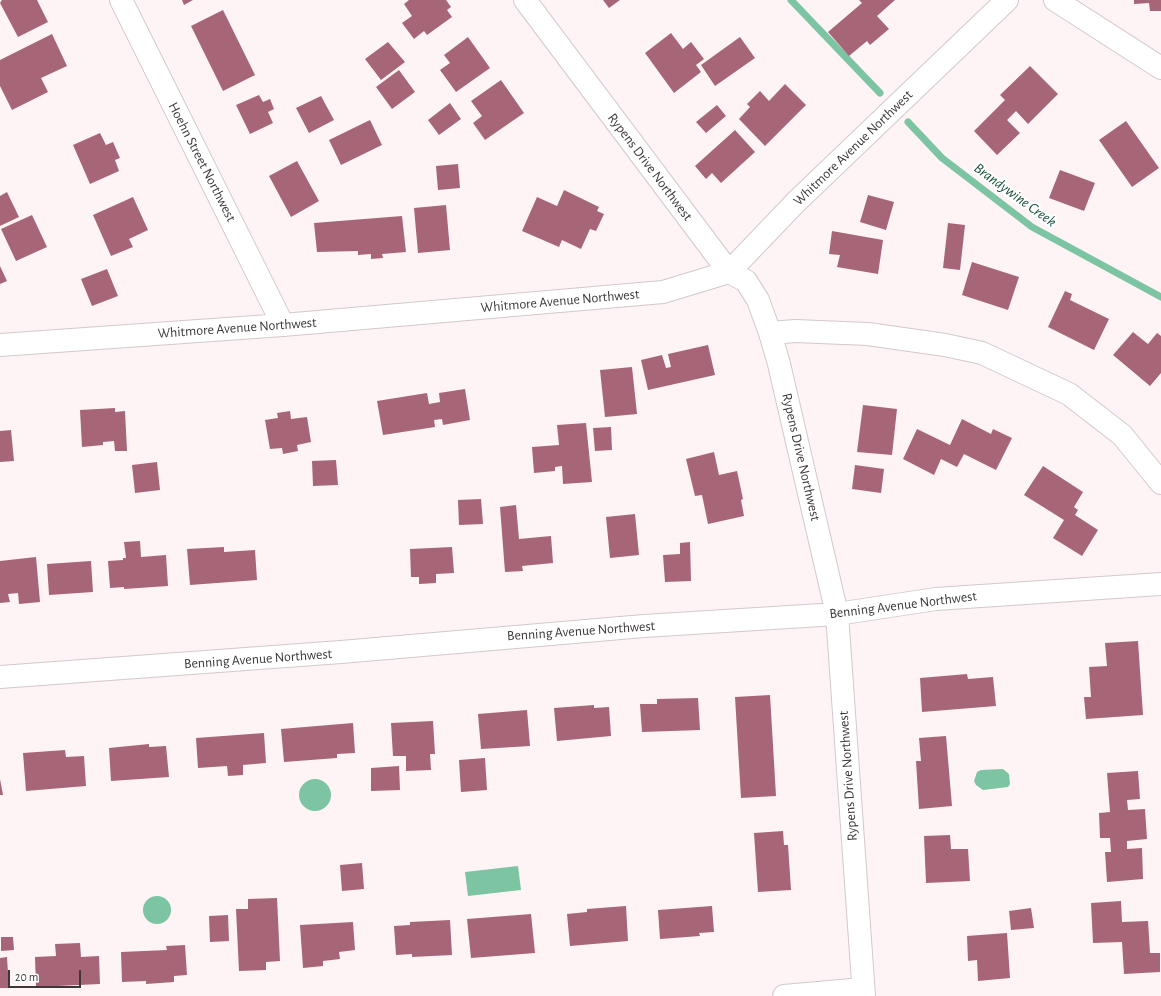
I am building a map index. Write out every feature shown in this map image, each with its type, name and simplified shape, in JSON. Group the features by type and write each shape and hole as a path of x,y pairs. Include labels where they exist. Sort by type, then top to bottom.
{"street":[{"name":"Hoehn Street Northwest","path":"121,0 283,325"},
{"name":"Rypens Drive Northwest","path":"525,0 729,272 746,281 758,300 770,333 781,372 837,614 864,993"},
{"name":"Whitmore Avenue Northwest","path":"0,345 283,325 663,292 729,272 796,202 1007,0"},
{"path":"1055,0 1161,68"},
{"path":"770,333 796,331 868,334 945,345 982,353 1069,394 1122,435 1161,483"},
{"name":"Benning Avenue Northwest","path":"0,678 334,653 644,626 837,614 936,599 1161,584"},
{"path":"784,996 864,993"}],"shaded area":[{"path":"1003,769 1009,774 1010,784 1008,787 983,790 976,785 974,781 977,772 981,770"},
{"path":"312,779 318,779 328,786 331,795 330,801 324,808 318,811 312,811 302,804 299,798 299,792 306,782"},
{"path":"518,866 521,890 468,896 465,872"},
{"path":"157,896 167,900 171,910 167,920 157,924 147,920 143,910 147,900"}],"building":[{"path":"2,0 37,0 48,22 18,37 0,3"},
{"path":"182,0 193,0 184,5"},
{"path":"409,0 446,0 451,7 447,10 452,17 427,35 424,31 414,39 402,23 412,16 404,4"},
{"path":"603,0 620,0 609,8"},
{"path":"859,0 895,0 877,16 889,29 870,45 867,41 849,56 828,32 862,3"},
{"path":"1134,0 1161,0 1161,11 1150,11 1149,3 1134,4"},
{"path":"223,10 255,75 223,91 191,26"},
{"path":"671,33 683,49 691,42 704,59 696,65 701,72 674,93 645,53"},
{"path":"52,34 67,66 41,78 48,92 12,110 0,86 0,60"},
{"path":"468,37 490,68 456,92 440,70 450,63 444,55"},
{"path":"740,37 755,58 715,86 701,65"},
{"path":"388,42 405,62 381,80 365,59"},
{"path":"1030,66 1058,94 1028,124 1016,111 1007,120 1020,133 997,155 974,131 1005,100 1000,95"},
{"path":"399,70 415,92 392,109 376,87"},
{"path":"501,80 524,113 485,140 473,123 482,116 471,101"},
{"path":"785,84 806,105 765,146 739,119 750,107 747,104 760,91 769,101"},
{"path":"259,95 263,102 270,99 274,109 268,112 273,123 250,134 236,105"},
{"path":"321,96 334,120 309,133 296,108"},
{"path":"450,103 461,119 439,135 428,120"},
{"path":"717,105 726,116 706,133 696,122"},
{"path":"370,120 382,145 341,165 329,140"},
{"path":"1126,121 1159,168 1132,187 1099,140"},
{"path":"735,130 755,152 721,183 712,173 706,179 695,166"},
{"path":"100,133 106,145 113,142 120,158 115,160 119,171 90,184 73,145"},
{"path":"297,161 319,201 291,217 269,176"},
{"path":"458,164 460,188 438,190 436,166"},
{"path":"1060,170 1095,183 1084,211 1049,198"},
{"path":"564,190 599,207 597,211 604,214 596,231 590,229 581,249 562,240 559,247 522,231 537,197 557,206"},
{"path":"7,192 19,217 0,226 0,196"},
{"path":"868,195 894,202 886,230 860,222"},
{"path":"133,197 148,230 129,239 133,247 111,256 93,215"},
{"path":"446,205 450,250 418,253 414,208"},
{"path":"32,215 47,247 16,261 1,229"},
{"path":"402,216 406,252 382,254 383,258 371,259 371,254 358,255 358,251 317,252 314,223"},
{"path":"948,223 965,225 960,270 943,268"},
{"path":"832,231 883,240 878,274 837,267 840,255 829,254"},
{"path":"972,262 1019,277 1008,310 962,295"},
{"path":"0,266 7,281 0,284"},
{"path":"107,269 118,296 92,306 81,279"},
{"path":"1065,291 1072,294 1070,300 1109,319 1094,350 1048,327"},
{"path":"1133,332 1148,344 1157,333 1161,336 1161,373 1150,386 1113,355"},
{"path":"708,345 715,375 648,390 641,360 662,355 666,368 671,367 668,354"},
{"path":"632,367 637,414 605,417 600,370"},
{"path":"465,389 470,420 443,425 442,419 434,420 435,427 383,435 377,401 427,393 429,404 440,402 439,393"},
{"path":"863,405 897,409 892,455 857,452"},
{"path":"115,408 115,412 125,411 127,451 115,451 114,441 103,442 103,445 82,447 80,410"},
{"path":"290,411 291,419 307,417 311,442 297,445 298,451 283,454 282,448 270,449 265,420 278,418 277,413"},
{"path":"962,419 991,434 993,429 1012,438 996,470 964,454 957,467 941,459 934,475 903,459 917,429 950,445"},
{"path":"586,423 592,482 563,484 562,466 555,467 555,471 534,473 532,447 559,445 557,425"},
{"path":"611,427 612,450 595,451 593,428"},
{"path":"11,430 14,461 0,462 0,431"},
{"path":"714,452 719,475 737,471 743,499 741,500 744,516 708,524 702,495 695,496 686,459"},
{"path":"336,460 338,485 313,486 312,461"},
{"path":"157,462 160,490 135,493 132,465"},
{"path":"855,465 884,469 881,493 852,489"},
{"path":"1043,466 1083,492 1074,507 1078,510 1075,515 1098,530 1082,556 1053,538 1064,520 1024,495"},
{"path":"481,499 483,524 459,525 458,500"},
{"path":"516,505 519,539 551,536 553,563 522,566 523,571 505,572 500,507"},
{"path":"635,514 639,555 610,558 606,517"},
{"path":"140,541 141,557 166,555 168,586 124,589 124,587 110,588 108,561 123,560 123,558 126,558 124,542"},
{"path":"690,542 691,581 665,582 663,555 680,554 680,543"},
{"path":"224,547 224,552 255,550 257,580 190,585 187,549"},
{"path":"452,547 454,573 436,574 436,583 419,584 419,577 411,577 410,549"},
{"path":"36,557 40,602 19,604 18,593 8,594 10,602 0,603 0,561"},
{"path":"91,561 93,592 49,595 47,564"},
{"path":"1138,641 1143,715 1086,719 1084,697 1091,697 1089,667 1107,666 1105,643"},
{"path":"967,674 968,679 993,677 996,706 922,712 920,678"},
{"path":"770,695 776,796 741,798 735,697"},
{"path":"698,698 700,730 642,732 640,704 657,704 657,699"},
{"path":"594,705 594,708 609,707 611,736 557,741 554,708"},
{"path":"527,710 530,746 481,749 478,714"},
{"path":"433,721 435,754 430,754 431,770 406,771 406,756 393,756 391,723"},
{"path":"353,723 355,753 337,754 337,758 284,762 281,729"},
{"path":"264,733 266,763 243,765 243,775 228,776 227,766 198,768 196,738"},
{"path":"946,736 952,806 919,809 916,761 921,761 919,738"},
{"path":"149,744 149,747 166,746 169,777 111,781 109,748"},
{"path":"65,750 66,757 84,756 86,786 26,791 23,753"},
{"path":"485,758 487,790 461,792 459,760"},
{"path":"399,766 400,790 371,791 371,768"},
{"path":"1138,771 1140,799 1127,800 1128,810 1145,809 1147,839 1127,841 1127,849 1142,848 1143,879 1107,882 1105,852 1111,852 1110,838 1100,838 1099,813 1110,812 1107,773"},
{"path":"0,779 3,795 0,795"},
{"path":"783,831 784,845 788,845 791,890 758,892 754,833"},
{"path":"950,835 951,849 968,849 970,881 926,883 924,836"},
{"path":"362,863 364,889 342,891 340,865"},
{"path":"277,898 280,961 266,962 266,970 239,971 236,909 248,909 248,899"},
{"path":"1121,901 1122,922 1148,921 1150,953 1160,953 1160,972 1124,974 1122,942 1093,943 1091,903"},
{"path":"626,906 628,941 570,946 567,914 587,912 587,909"},
{"path":"712,906 714,932 699,933 700,936 660,939 658,910"},
{"path":"1031,908 1034,928 1011,930 1009,911"},
{"path":"531,914 535,953 471,958 467,919"},
{"path":"228,915 229,941 210,942 209,916"},
{"path":"450,920 452,955 412,957 412,954 396,955 394,926 410,925 410,922"},
{"path":"353,922 355,950 339,952 340,959 323,961 323,966 303,968 300,925"},
{"path":"1007,933 1010,978 978,981 977,960 968,961 967,936"},
{"path":"1,937 13,937 14,950 1,951"},
{"path":"80,943 81,957 99,956 100,984 36,987 35,957 56,956 55,944"},
{"path":"185,945 187,975 174,976 174,982 146,984 146,981 122,982 121,952 167,950 166,946"},
{"path":"7,957 9,988 0,988 0,958"}],"waterway":[{"name":"Brandywine Creek","path":"791,0 880,93"},
{"name":"Brandywine Creek","path":"908,122 942,158 1032,227 1161,297"}]}
